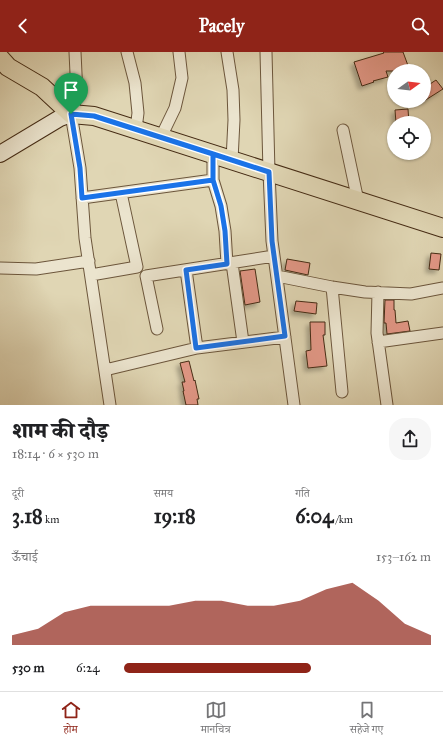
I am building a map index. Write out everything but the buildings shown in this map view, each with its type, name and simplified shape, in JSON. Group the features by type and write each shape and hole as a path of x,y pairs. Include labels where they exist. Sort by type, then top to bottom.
{"main road":[{"path":"0,58 8,68 42,87 71,114"},
{"path":"0,154 60,118 71,114 94,116 443,228"}],"street":[{"path":"75,52 77,95 71,114 80,168 86,238 110,405"},
{"path":"127,52 135,82 138,112 136,130"},
{"path":"161,138 175,108 182,78 179,52"},
{"path":"227,52 233,90 234,120 232,160"},
{"path":"266,52 272,241 294,405"},
{"path":"343,130 358,201"},
{"path":"213,154 213,180 221,206 243,342"},
{"path":"82,198 213,180"},
{"path":"91,275 137,267 121,193"},
{"path":"157,329 146,276 274,256"},
{"path":"0,268 36,269 89,261"},
{"path":"186,270 196,348"},
{"path":"277,276 332,287 378,292 411,294 443,288"},
{"path":"332,287 342,392"},
{"path":"378,292 377,333 387,405"},
{"path":"378,342 443,333"},
{"path":"105,370 196,348 285,336"}],"route":[{"path":"71,114 80,168 82,198 213,180 213,154 269,172 272,241 285,336 196,348 186,270 227,264 225,231 221,206 213,180 213,154 94,116 71,114"}]}
